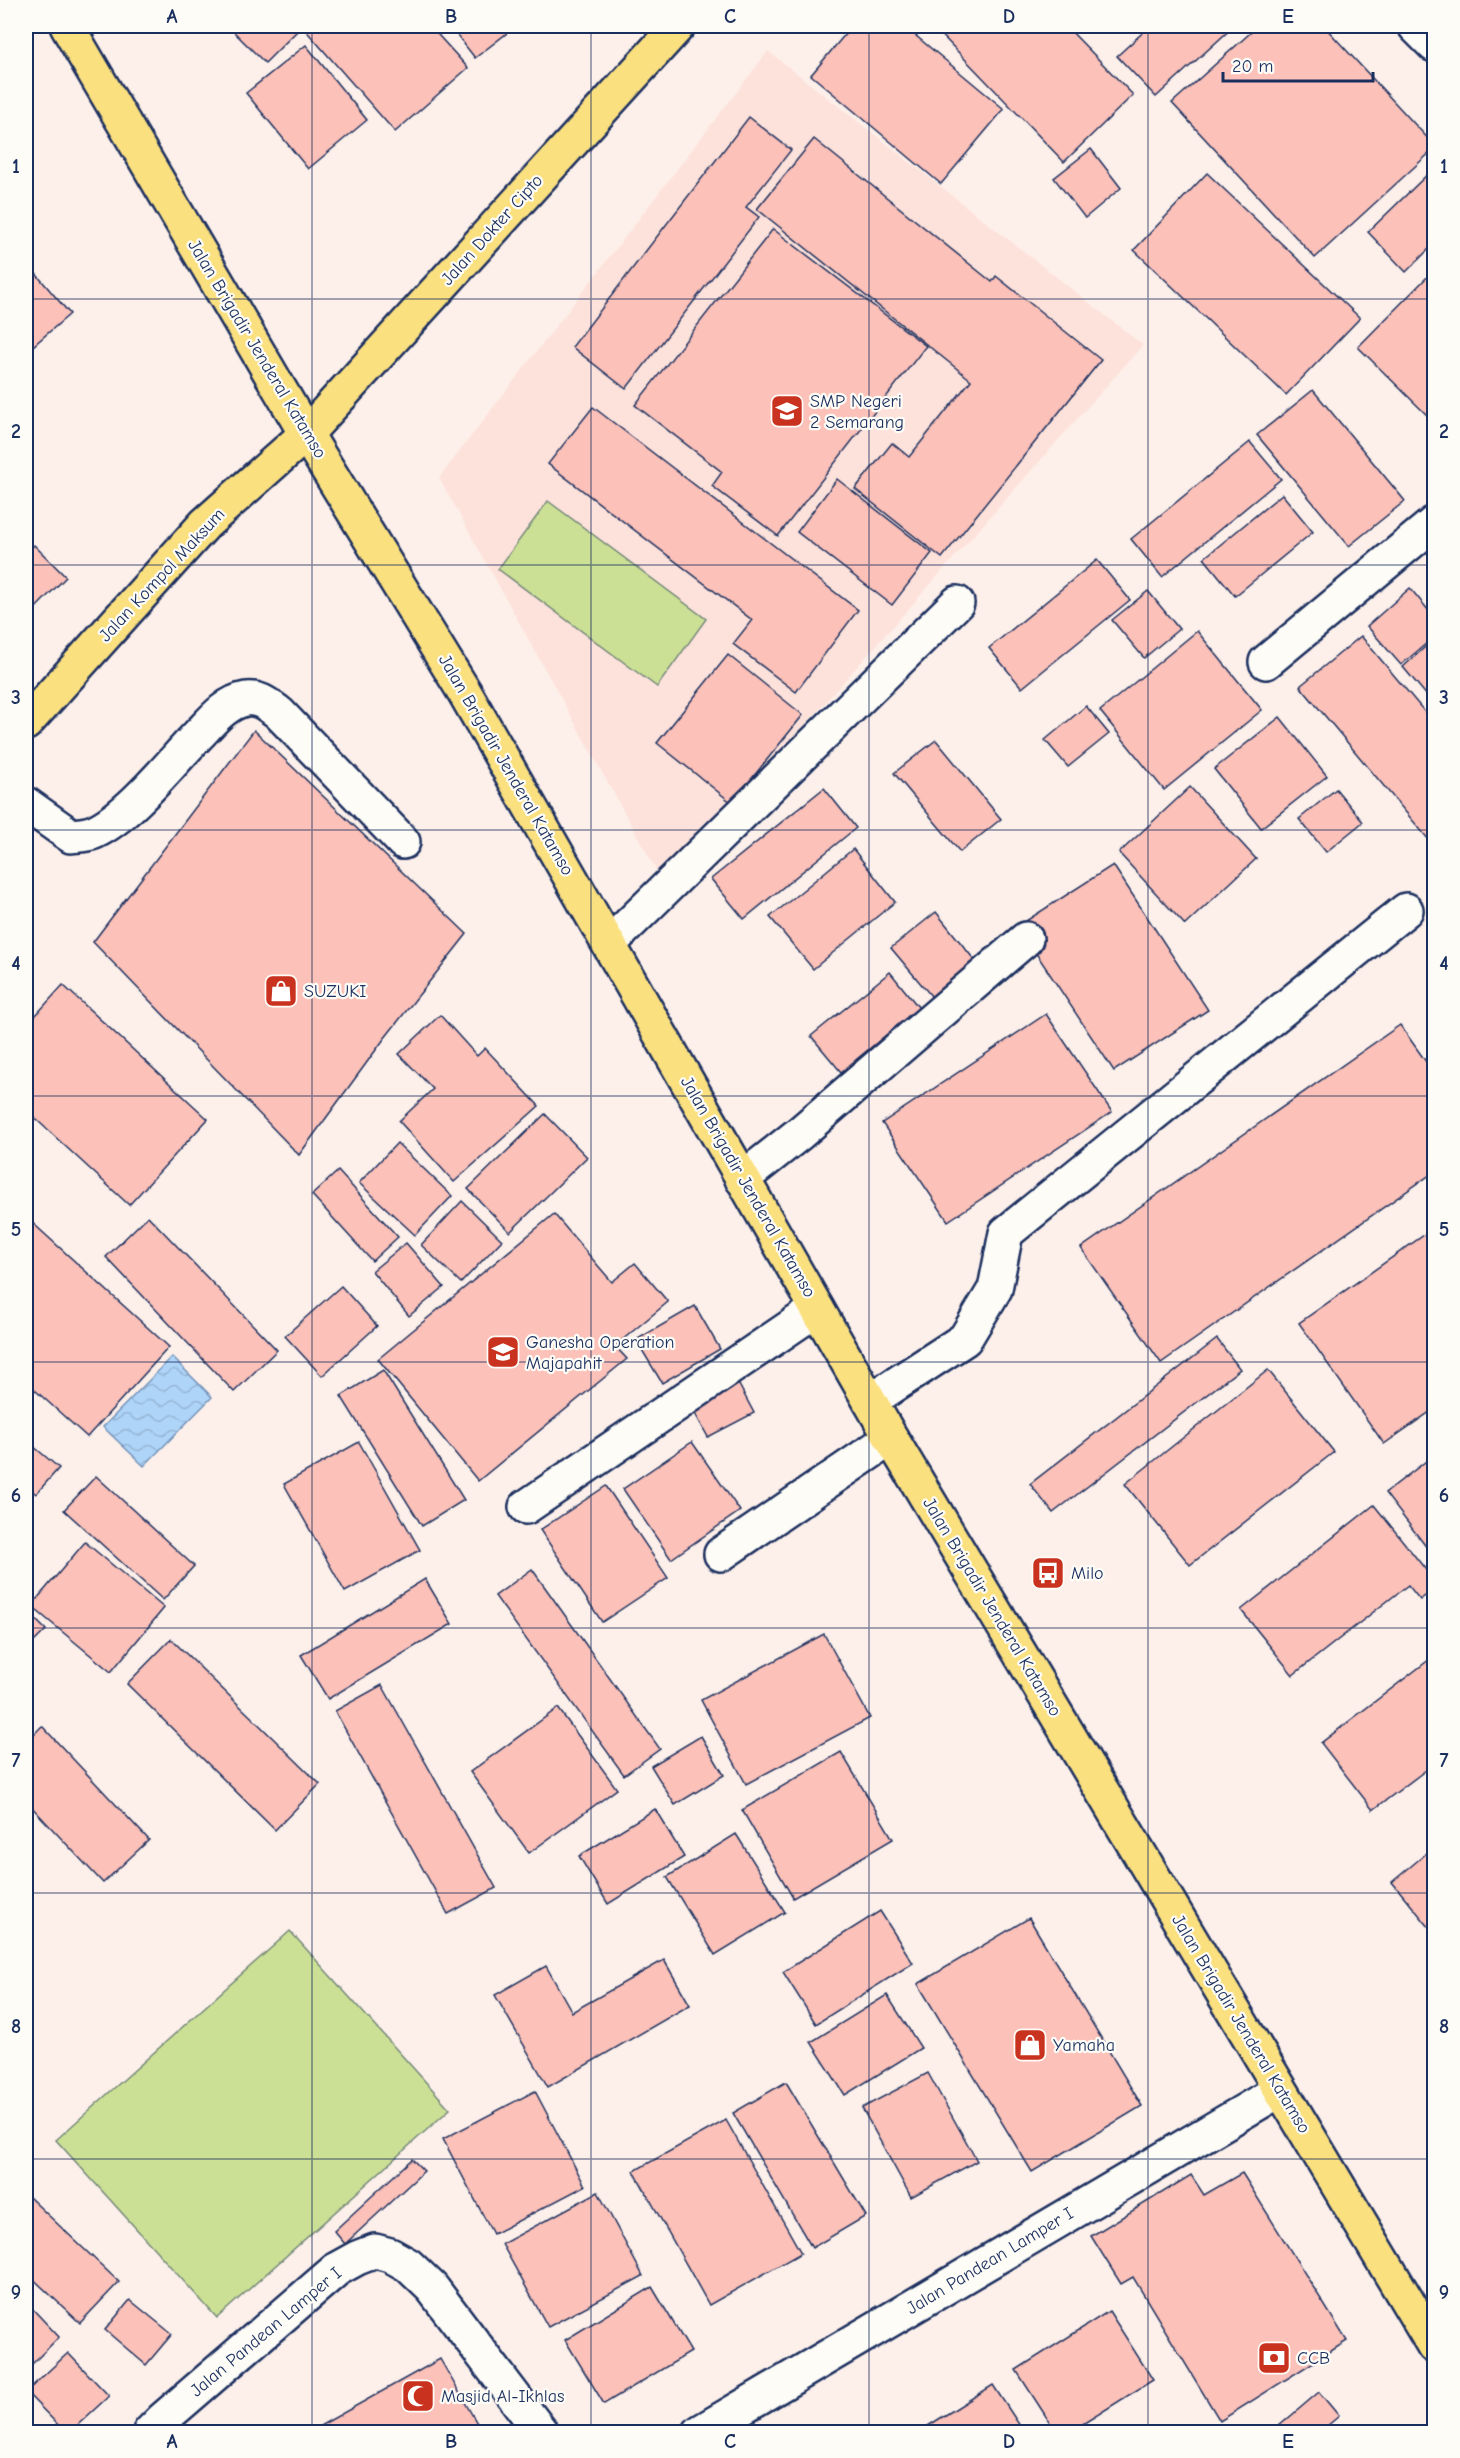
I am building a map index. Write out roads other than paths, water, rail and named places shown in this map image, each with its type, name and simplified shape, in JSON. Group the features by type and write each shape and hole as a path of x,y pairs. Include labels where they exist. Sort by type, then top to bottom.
{"main road":[{"name":"Jalan Brigadir Jenderal Katamso","path":"67,26 306,434 465,693 891,1438 1434,2346"},
{"name":"Jalan Dokter Cipto","path":"306,434 678,26"},
{"name":"Jalan Kompol Maksum","path":"26,723 205,524 306,434"}],"street":[{"path":"1415,26 1434,45"},
{"path":"1266,662 1434,523"},
{"path":"610,943 957,603"},
{"path":"26,804 71,836 92,833 110,823 136,799 213,719 230,705 247,699 261,700 279,713 403,842"},
{"path":"870,1401 965,1340 995,1289 1006,1233 1406,910"},
{"path":"742,1179 800,1133 1026,939"},
{"path":"526,1507 817,1309"},
{"path":"721,1554 891,1438"},
{"name":"Jalan Pandean Lamper I","path":"700,2433 1280,2090"},
{"name":"Jalan Pandean Lamper I","path":"164,2428 337,2269 375,2251 390,2255 408,2265 432,2288 541,2433"}],"water":[{"path":"172,1357 212,1397 144,1466 103,1427"}],"place":[{"name":"SMP Negeri 2 Semarang","path":"787,411"},
{"name":"SUZUKI","path":"281,991"},
{"name":"Ganesha Operation Majapahit","path":"503,1352"},
{"name":"Milo","path":"1048,1573"},
{"name":"Yamaha","path":"1030,2045"},
{"name":"CCB","path":"1274,2358"},
{"name":"Masjid Al-Ikhlas","path":"418,2396"}]}
